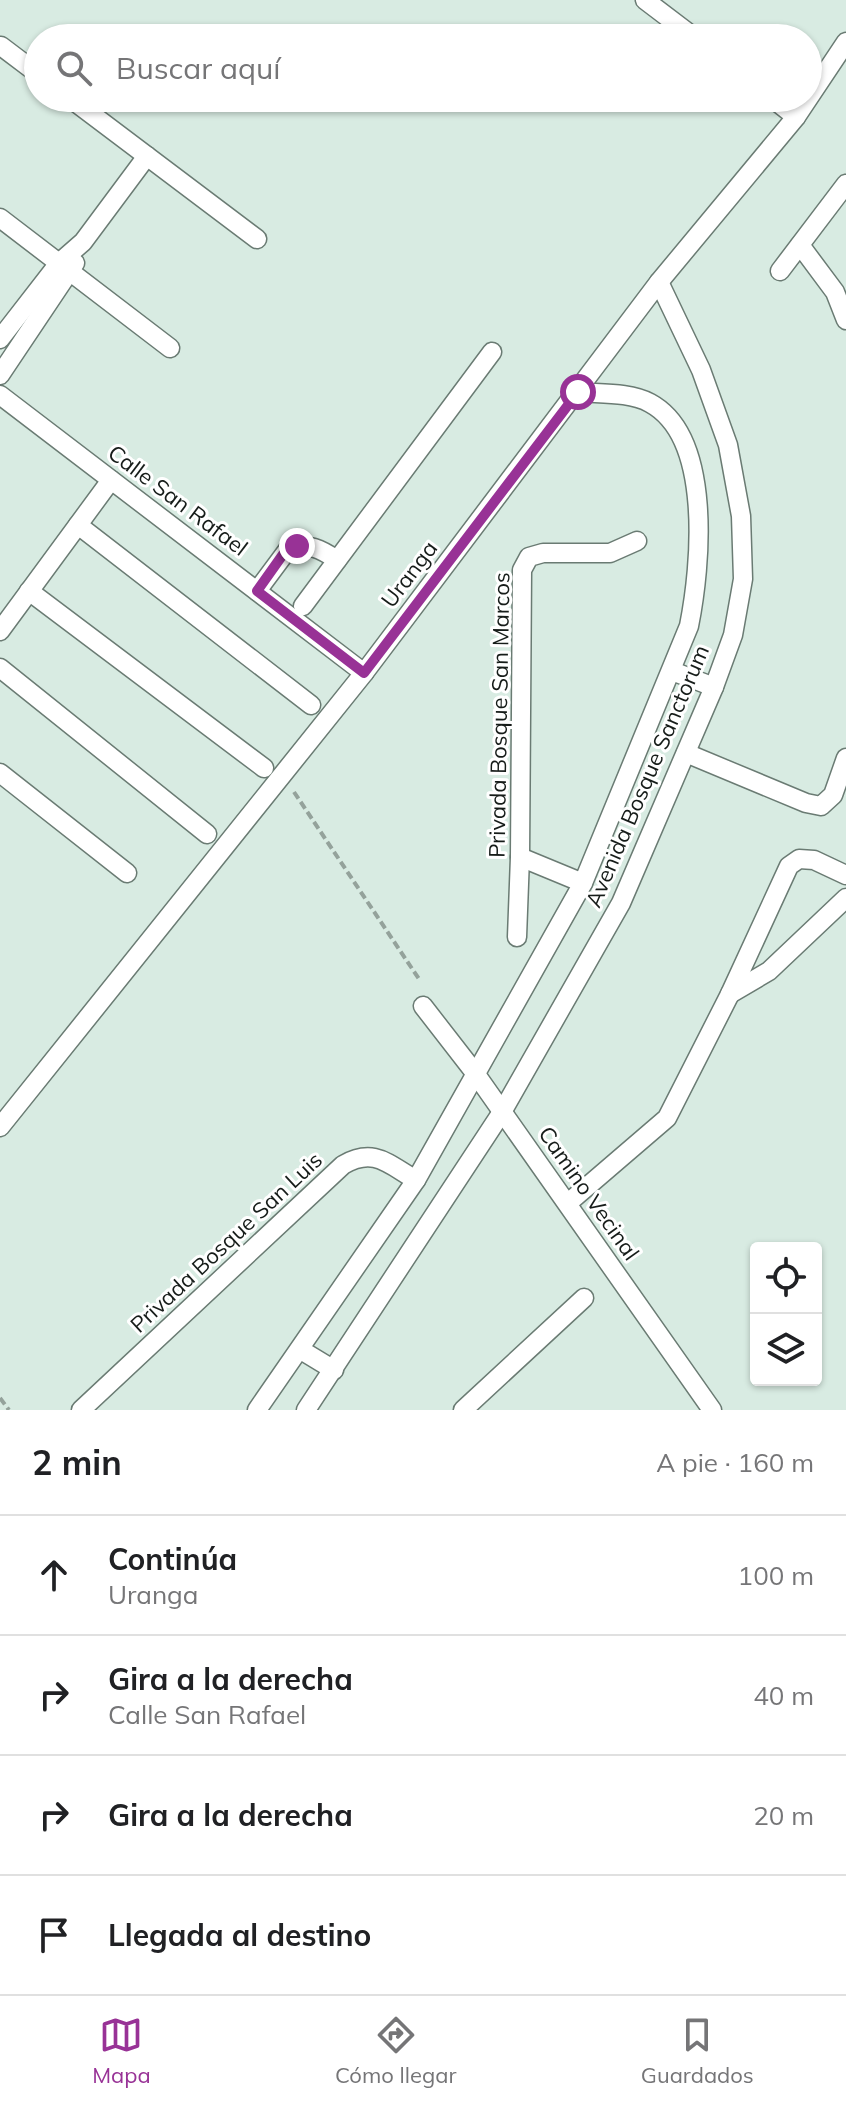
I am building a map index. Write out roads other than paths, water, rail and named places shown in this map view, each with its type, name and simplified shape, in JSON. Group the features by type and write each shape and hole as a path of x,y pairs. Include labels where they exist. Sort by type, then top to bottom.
{"street":[{"path":"645,0 677,24"},
{"name":"Uranga","path":"822,78 846,42"},
{"path":"1,46 24,63"},
{"path":"89,112 257,239"},
{"path":"790,112 796,117"},
{"name":"Uranga","path":"0,1127 364,673 659,282 799,112"},
{"path":"0,375 65,267 147,156"},
{"path":"780,271 846,184"},
{"path":"0,218 170,348"},
{"path":"800,245 835,292 846,320"},
{"path":"0,339 65,267"},
{"name":"Avenida Bosque Sanctorum","path":"306,1410 502,1112 621,903 692,757 733,635 743,579 741,516 728,445 701,370 659,282"},
{"path":"303,606 492,352"},
{"name":"Avenida Bosque Sanctorum","path":"257,1410 416,1180 583,883 689,626 697,578 695,491 692,465 683,438 668,415 648,401 623,395 578,392"},
{"name":"Calle San Rafael","path":"0,395 364,673"},
{"path":"0,631 111,480"},
{"path":"78,525 311,705"},
{"name":"Privada Bosque San Marcos","path":"517,937 522,570 529,557 543,553 610,553 637,541"},
{"path":"257,591 289,548 309,546 337,560"},
{"path":"29,591 264,768"},
{"path":"0,668 207,834"},
{"path":"672,671 714,687"},
{"path":"692,757 806,803 821,806 833,795 846,758"},
{"path":"0,773 127,873"},
{"path":"520,857 583,883"},
{"path":"568,1203 667,1118 730,994 789,866 799,859 814,860 846,875"},
{"path":"730,994 769,971 846,898"},
{"name":"Camino Vecinal","path":"423,1006 568,1203 712,1410"},
{"name":"Privada Bosque San Luis","path":"81,1410 343,1165 359,1156 378,1158 416,1180"},
{"path":"463,1410 584,1298"},
{"path":"301,1350 334,1370"}]}
